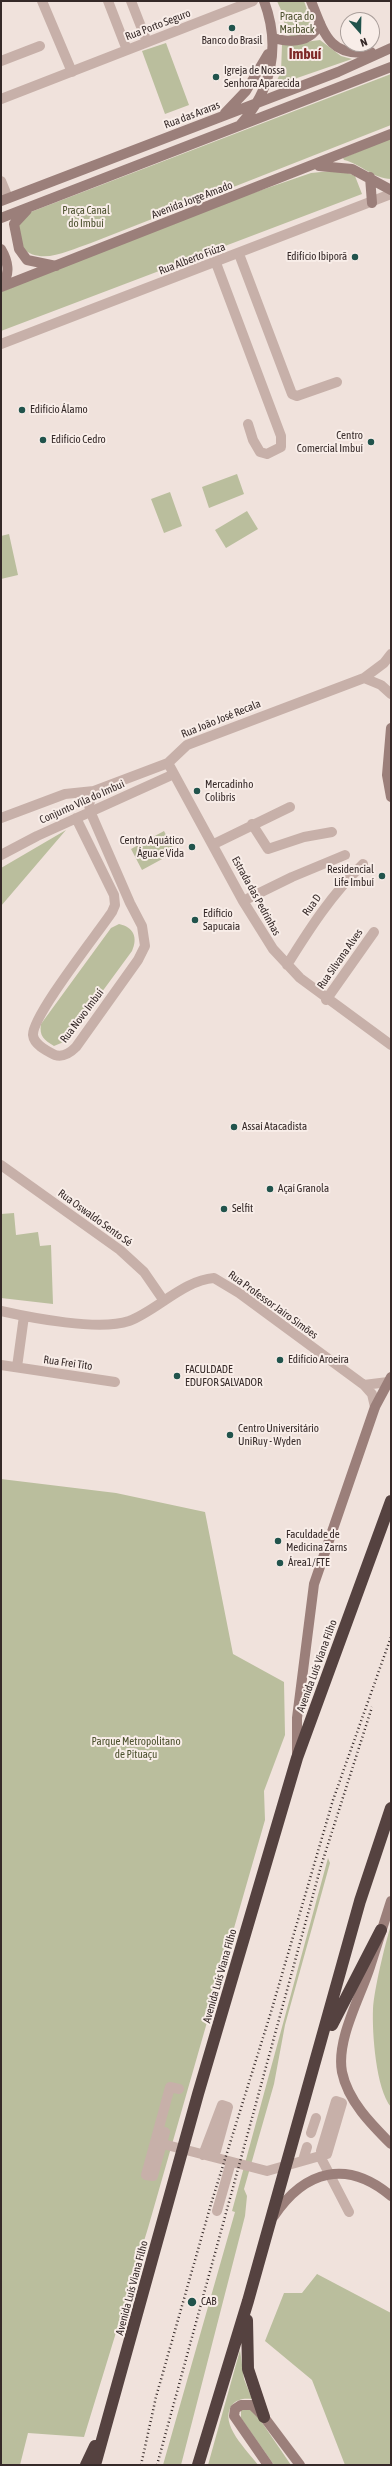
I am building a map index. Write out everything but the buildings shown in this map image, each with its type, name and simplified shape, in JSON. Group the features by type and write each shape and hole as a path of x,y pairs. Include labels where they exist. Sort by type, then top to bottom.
{"highway":[{"name":"Avenida Luís Viana Filho","path":"95,2465 198,2094 297,1758 391,1501"},
{"path":"198,2465 248,2301 268,2224 319,2051 360,1901 391,1808"},
{"path":"319,2051 381,1930"},
{"path":"248,2301 246,2334 248,2369 264,2417"},
{"path":"86,2465 109,2418"}],"main road":[{"path":"238,127 259,102 267,80 272,42 269,13 264,1"},
{"path":"311,1 320,23 331,43 344,52 354,55 386,49"},
{"path":"272,42 292,42 305,39 314,33 320,23"},
{"path":"221,116 246,91 266,61 272,42"},
{"name":"Rua das Araras","path":"4,200 338,72 386,49"},
{"path":"1,218 391,67"},
{"name":"Avenida Jorge Amado","path":"1,285 56,266 391,134"},
{"path":"312,166 344,166 370,177 391,190"},
{"path":"370,177 372,203"},
{"path":"32,206 21,214 14,224 19,249 27,260 56,266"},
{"path":"1,249 7,263 8,270 6,278 1,285"},
{"path":"391,728 387,775 391,797"},
{"name":"Avenida Luís Viana Filho","path":"297,1758 297,1718 300,1686 314,1584 375,1407 390,1379"},
{"path":"391,1901 345,2035 341,2060 342,2072 353,2099 368,2120 391,2144"},
{"path":"268,2224 293,2192 302,2184 326,2174 345,2173 363,2177 391,2196"},
{"path":"268,2465 234,2416 236,2409 247,2403 252,2405 264,2417 300,2465"}],"street":[{"path":"108,1 127,50"},
{"path":"131,1 147,42"},
{"name":"Rua Porto Seguro","path":"1,99 254,1"},
{"path":"46,2 72,72"},
{"path":"1,61 40,46"},
{"path":"1,181 4,200"},
{"name":"Rua Alberto Fiúza","path":"1,344 372,203 391,194"},
{"path":"239,254 292,394 297,396 337,382"},
{"path":"216,263 281,436 281,447 267,454 260,452 248,424"},
{"name":"Rua João José Recala","path":"1,818 65,794 94,791 168,763 179,750 187,745 364,678 384,663 391,654"},
{"path":"364,678 381,685 391,694"},
{"name":"Estrada das Pedrinhas","path":"168,763 214,844 243,901 273,949 287,965 326,1000 391,1045"},
{"name":"Conjunto Vila do Imbui","path":"1,855 90,811 174,774"},
{"path":"90,811 89,804 94,791"},
{"path":"214,844 252,824 290,807"},
{"name":"Rua Novo Imbuí","path":"76,818 114,895 115,905 112,912 45,1007 34,1028 34,1040 56,1055 66,1054 76,1046 138,960 145,946 142,926 106,851 90,811"},
{"path":"252,824 268,849 304,837 332,832"},
{"path":"95,856 106,851"},
{"path":"243,901 292,877 345,855"},
{"name":"Rua D","path":"287,965 336,892 363,864"},
{"name":"Rua Silvana Alves","path":"326,1000 374,932"},
{"name":"Rua Oswaldo Sento Sé","path":"1,1165 120,1250 144,1272 164,1301"},
{"name":"Rua Professor Jairo Simões","path":"1,1311 24,1316 101,1325 116,1324 129,1321 202,1280 217,1279 364,1385 372,1394 375,1407"},
{"path":"17,1367 24,1316"},
{"name":"Rua Frei Tito","path":"1,1365 115,1382"},
{"path":"364,1385 390,1379"},
{"path":"165,2132 153,2176 146,2175 170,2087 179,2089"},
{"path":"162,2144 267,2171 327,2154 342,2103 336,2101 321,2151 325,2152 337,2110"},
{"path":"169,2119 172,2105"},
{"path":"203,2155 222,2105 228,2107 216,2151 210,2150 221,2117"},
{"path":"312,2133 316,2118"},
{"path":"303,2160 307,2147"},
{"path":"320,2156 349,2212"},
{"path":"218,2211 231,2162"}],"green space":[{"name":"Praça do Marback","path":"277,1 304,1 312,24 302,37 290,36 287,34 283,14"},
{"path":"320,40 341,56 352,59 274,86 281,72 282,45"},
{"path":"166,43 189,105 165,114 142,51"},
{"name":"Praça Canal do Imbuí","path":"391,74 391,125 91,243 56,255 38,256 22,248 17,224 28,213"},
{"path":"391,138 391,179 379,177 344,160 343,158"},
{"path":"341,170 355,176 362,194 1,331 1,292 183,217 311,173"},
{"path":"237,474 244,494 209,508 202,487"},
{"path":"170,492 182,526 164,533 151,499"},
{"path":"247,511 258,529 226,548 215,530"},
{"path":"9,534 18,575 1,579 1,536"},
{"path":"66,830 1,906 1,868"},
{"path":"164,831 175,852 142,870 131,849"},
{"path":"119,924 124,925 131,930 133,934 135,942 132,951 66,1041 54,1046 47,1042 43,1037 41,1032 41,1024 111,928"},
{"path":"14,1213 16,1235 38,1232 40,1246 51,1245 53,1304 1,1298 1,1214"},
{"name":"Parque Metropolitano de Pituaçu","path":"1,1479 116,1493 205,1512 233,1654 284,1682 285,1735 264,1791 265,1820 148,2228 84,2437 28,2433 20,2465 1,2465"},
{"path":"328,1858 330,1863 285,2025 274,2084 244,2189 247,2196 245,2216 181,2465 163,2465 235,2212 232,2211"},
{"path":"391,1925 391,2107 386,2099 378,2074 374,2046 373,2009 383,1955"},
{"path":"317,2274 391,2313 391,2465 345,2465 312,2380 265,2341 284,2293 302,2293"},
{"path":"240,2350 244,2379 252,2399 241,2399 236,2401 232,2405 229,2412 229,2420 231,2429 236,2437 258,2465 208,2465"},
{"path":"252,2408 291,2465 274,2465 241,2418 241,2409"}],"railway":[{"path":"141,2465 156,2397 211,2204 271,2012 333,1800 391,1637"},
{"path":"157,2465 321,1866 372,1707"}],"place":[{"name":"Banco do Brasil","path":"232,28"},
{"name":"Igreja de Nossa Senhora Aparecida","path":"216,77"},
{"name":"Edifício Ibiporã","path":"355,257"},
{"name":"Edifício Álamo","path":"22,410"},
{"name":"Edifício Cedro","path":"43,440"},
{"name":"Centro Comercial Imbuí","path":"371,442"},
{"name":"Mercadinho Colibris","path":"197,791"},
{"name":"Centro Aquático Água e Vida","path":"192,847"},
{"name":"Residencial Life Imbuí","path":"382,876"},
{"name":"Edificio Sapucaia","path":"195,920"},
{"name":"Assaí Atacadista","path":"234,1127"},
{"name":"Açaí Granola","path":"270,1189"},
{"name":"Selfit","path":"224,1209"},
{"name":"Edifício Aroeira","path":"280,1360"},
{"name":"FACULDADE EDUFOR SALVADOR","path":"177,1376"},
{"name":"Centro Universitário UniRuy - Wyden","path":"230,1435"},
{"name":"Faculdade de Medicina Zarns","path":"278,1541"},
{"name":"Área1/FTE","path":"280,1563"},
{"name":"CAB","path":"192,2302"}],"district":[{"name":"Imbuí","path":"305,54"}]}
